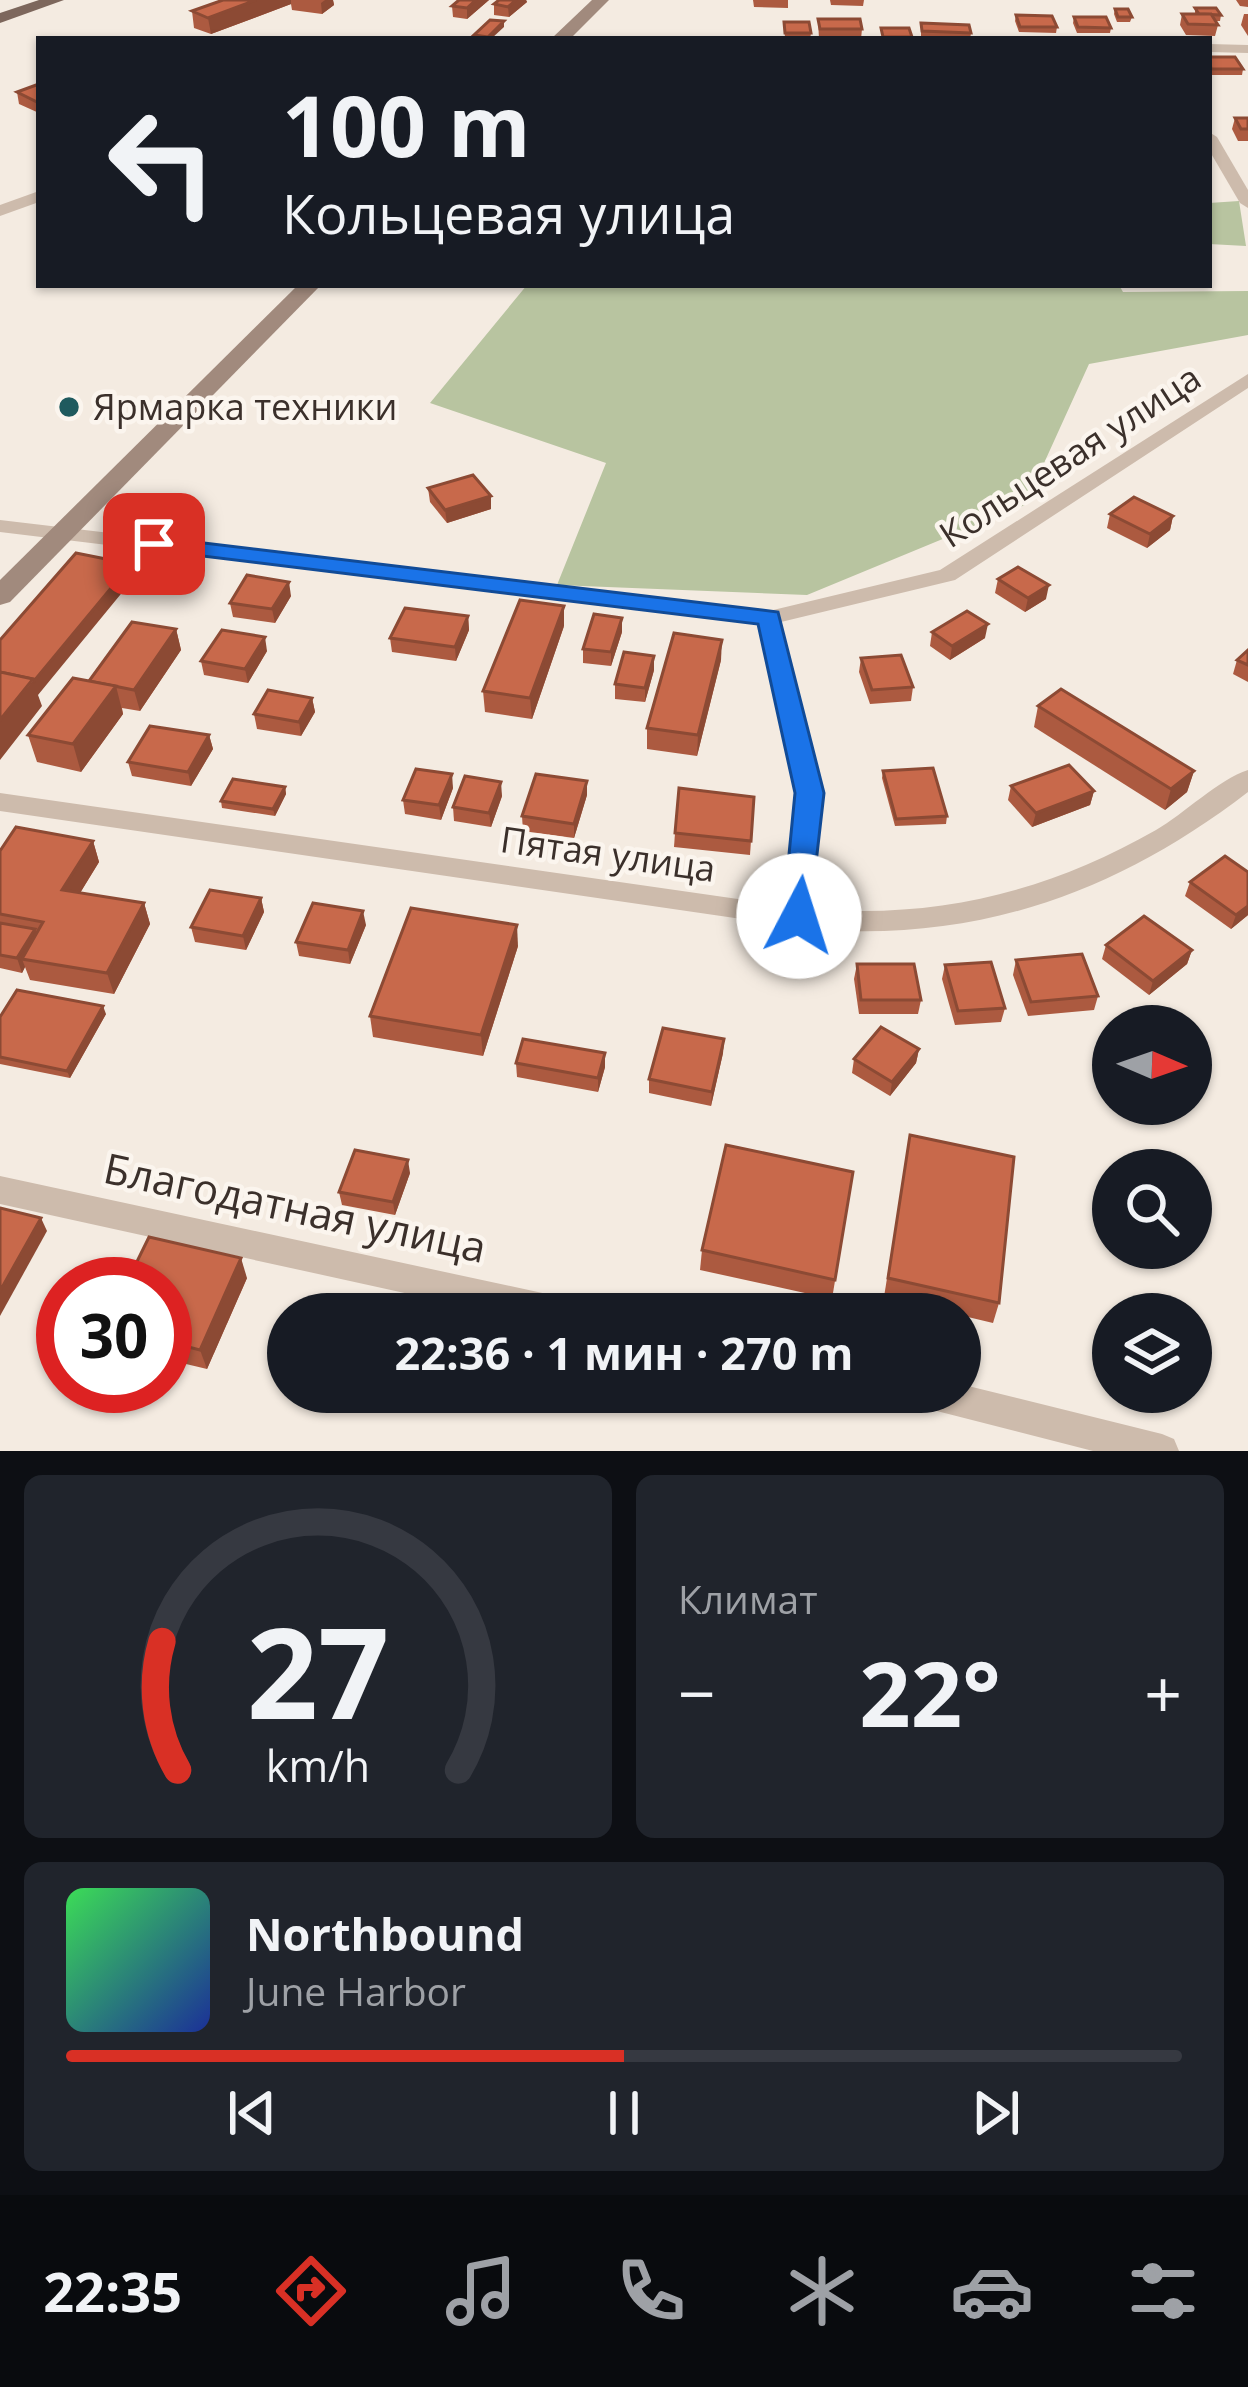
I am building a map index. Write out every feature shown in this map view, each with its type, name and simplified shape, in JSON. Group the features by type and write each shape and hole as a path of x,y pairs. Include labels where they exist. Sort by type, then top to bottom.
{"main road":[{"path":"0,18 56,0"}],"street":[{"path":"563,36 602,0"},
{"path":"1212,48 1248,49"},
{"path":"1212,142 1248,203"},
{"path":"0,211 36,197"},
{"path":"0,596 307,288"},
{"name":"Кольцевая улица","path":"0,526 769,618 947,575 1248,380"},
{"path":"769,618 809,793 799,916"},
{"name":"Пятая улица","path":"0,802 799,916 908,922 993,909 1078,880 1151,847 1206,813 1248,779"},
{"name":"Благодатная улица","path":"0,1190 473,1293"},
{"path":"981,1406 1162,1451"}],"green space":[{"path":"1239,201 1246,246 1212,244 1212,203"},
{"path":"525,288 1248,291 1248,335 1089,364 1025,505 807,595 557,585 606,463 430,403"}],"building":[{"path":"223,0 256,0 208,18 192,11"},
{"path":"459,0 476,0 467,8 452,6"},
{"path":"516,0 508,7 494,4"},
{"path":"1195,8 1216,8 1221,15 1199,14"},
{"path":"1115,9 1128,9 1132,17 1118,17"},
{"path":"1182,14 1211,14 1218,25 1188,24"},
{"path":"1016,15 1052,16 1057,27 1020,27"},
{"path":"1074,17 1106,17 1111,28 1078,27"},
{"path":"818,19 860,19 862,29 820,29"},
{"path":"490,20 504,21 489,36 474,35"},
{"path":"784,22 809,22 811,33 785,33"},
{"path":"921,23 969,25 971,33 922,31"},
{"path":"881,28 909,28 912,36 883,36"},
{"path":"1212,57 1235,57 1243,69 1212,69"},
{"path":"36,85 36,102 17,92"},
{"path":"1235,118 1248,118 1248,129 1241,129"},
{"path":"473,475 491,496 445,510 428,488"},
{"path":"1134,497 1173,516 1150,534 1110,514"},
{"path":"76,553 131,564 34,681 0,672 0,640"},
{"path":"1018,567 1049,585 1028,598 998,579"},
{"path":"247,575 289,582 272,609 230,603"},
{"path":"520,600 564,606 530,698 483,691"},
{"path":"405,608 468,616 455,647 390,638"},
{"path":"967,611 988,624 952,646 932,632"},
{"path":"594,614 622,618 611,652 583,649"},
{"path":"132,622 176,629 134,690 89,681"},
{"path":"222,630 265,637 245,669 201,661"},
{"path":"674,633 722,640 698,735 647,728"},
{"path":"624,652 654,656 645,688 615,684"},
{"path":"901,655 913,687 872,690 861,658"},
{"path":"0,672 33,679 0,720"},
{"path":"73,678 116,686 73,744 28,735"},
{"path":"1061,689 1194,771 1171,789 1038,706"},
{"path":"268,690 312,698 299,722 254,714"},
{"path":"150,726 209,735 188,772 128,762"},
{"path":"1069,765 1094,791 1036,813 1011,786"},
{"path":"933,768 947,816 896,819 883,771"},
{"path":"416,769 452,774 439,805 403,800"},
{"path":"536,774 587,781 574,824 522,816"},
{"path":"465,776 501,782 489,813 453,807"},
{"path":"233,779 285,787 273,809 221,801"},
{"path":"679,788 754,797 751,841 675,833"},
{"path":"16,827 93,841 62,890 144,903 107,973 22,959 43,922 0,914 0,851"},
{"path":"1225,856 1248,872 1248,906 1236,915 1190,882"},
{"path":"210,890 261,898 243,936 191,927"},
{"path":"313,903 363,911 348,950 296,942"},
{"path":"411,908 517,925 481,1035 370,1016"},
{"path":"1144,916 1192,950 1153,981 1106,945"},
{"path":"0,923 35,929 17,958 0,955"},
{"path":"1082,954 1098,996 1031,1002 1016,960"},
{"path":"991,962 1005,1008 958,1011 945,965"},
{"path":"857,964 914,964 921,1000 861,1000"},
{"path":"17,990 103,1006 67,1071 0,1057 0,1017"},
{"path":"881,1027 919,1049 892,1082 854,1059"},
{"path":"663,1028 724,1039 712,1092 649,1079"},
{"path":"523,1039 605,1053 598,1078 516,1063"},
{"path":"910,1135 1014,1157 999,1303 981,1299 981,1293 955,1293 888,1278"},
{"path":"726,1145 853,1172 835,1280 702,1250"},
{"path":"355,1150 408,1160 393,1202 339,1192"},
{"path":"0,1208 41,1218 0,1291"},
{"path":"149,1237 241,1258 200,1350 192,1348 192,1257 139,1257"}],"place":[{"name":"Ярмарка техники","path":"69,407"}],"route":[{"path":"154,544 769,618 809,793 799,916"}]}
